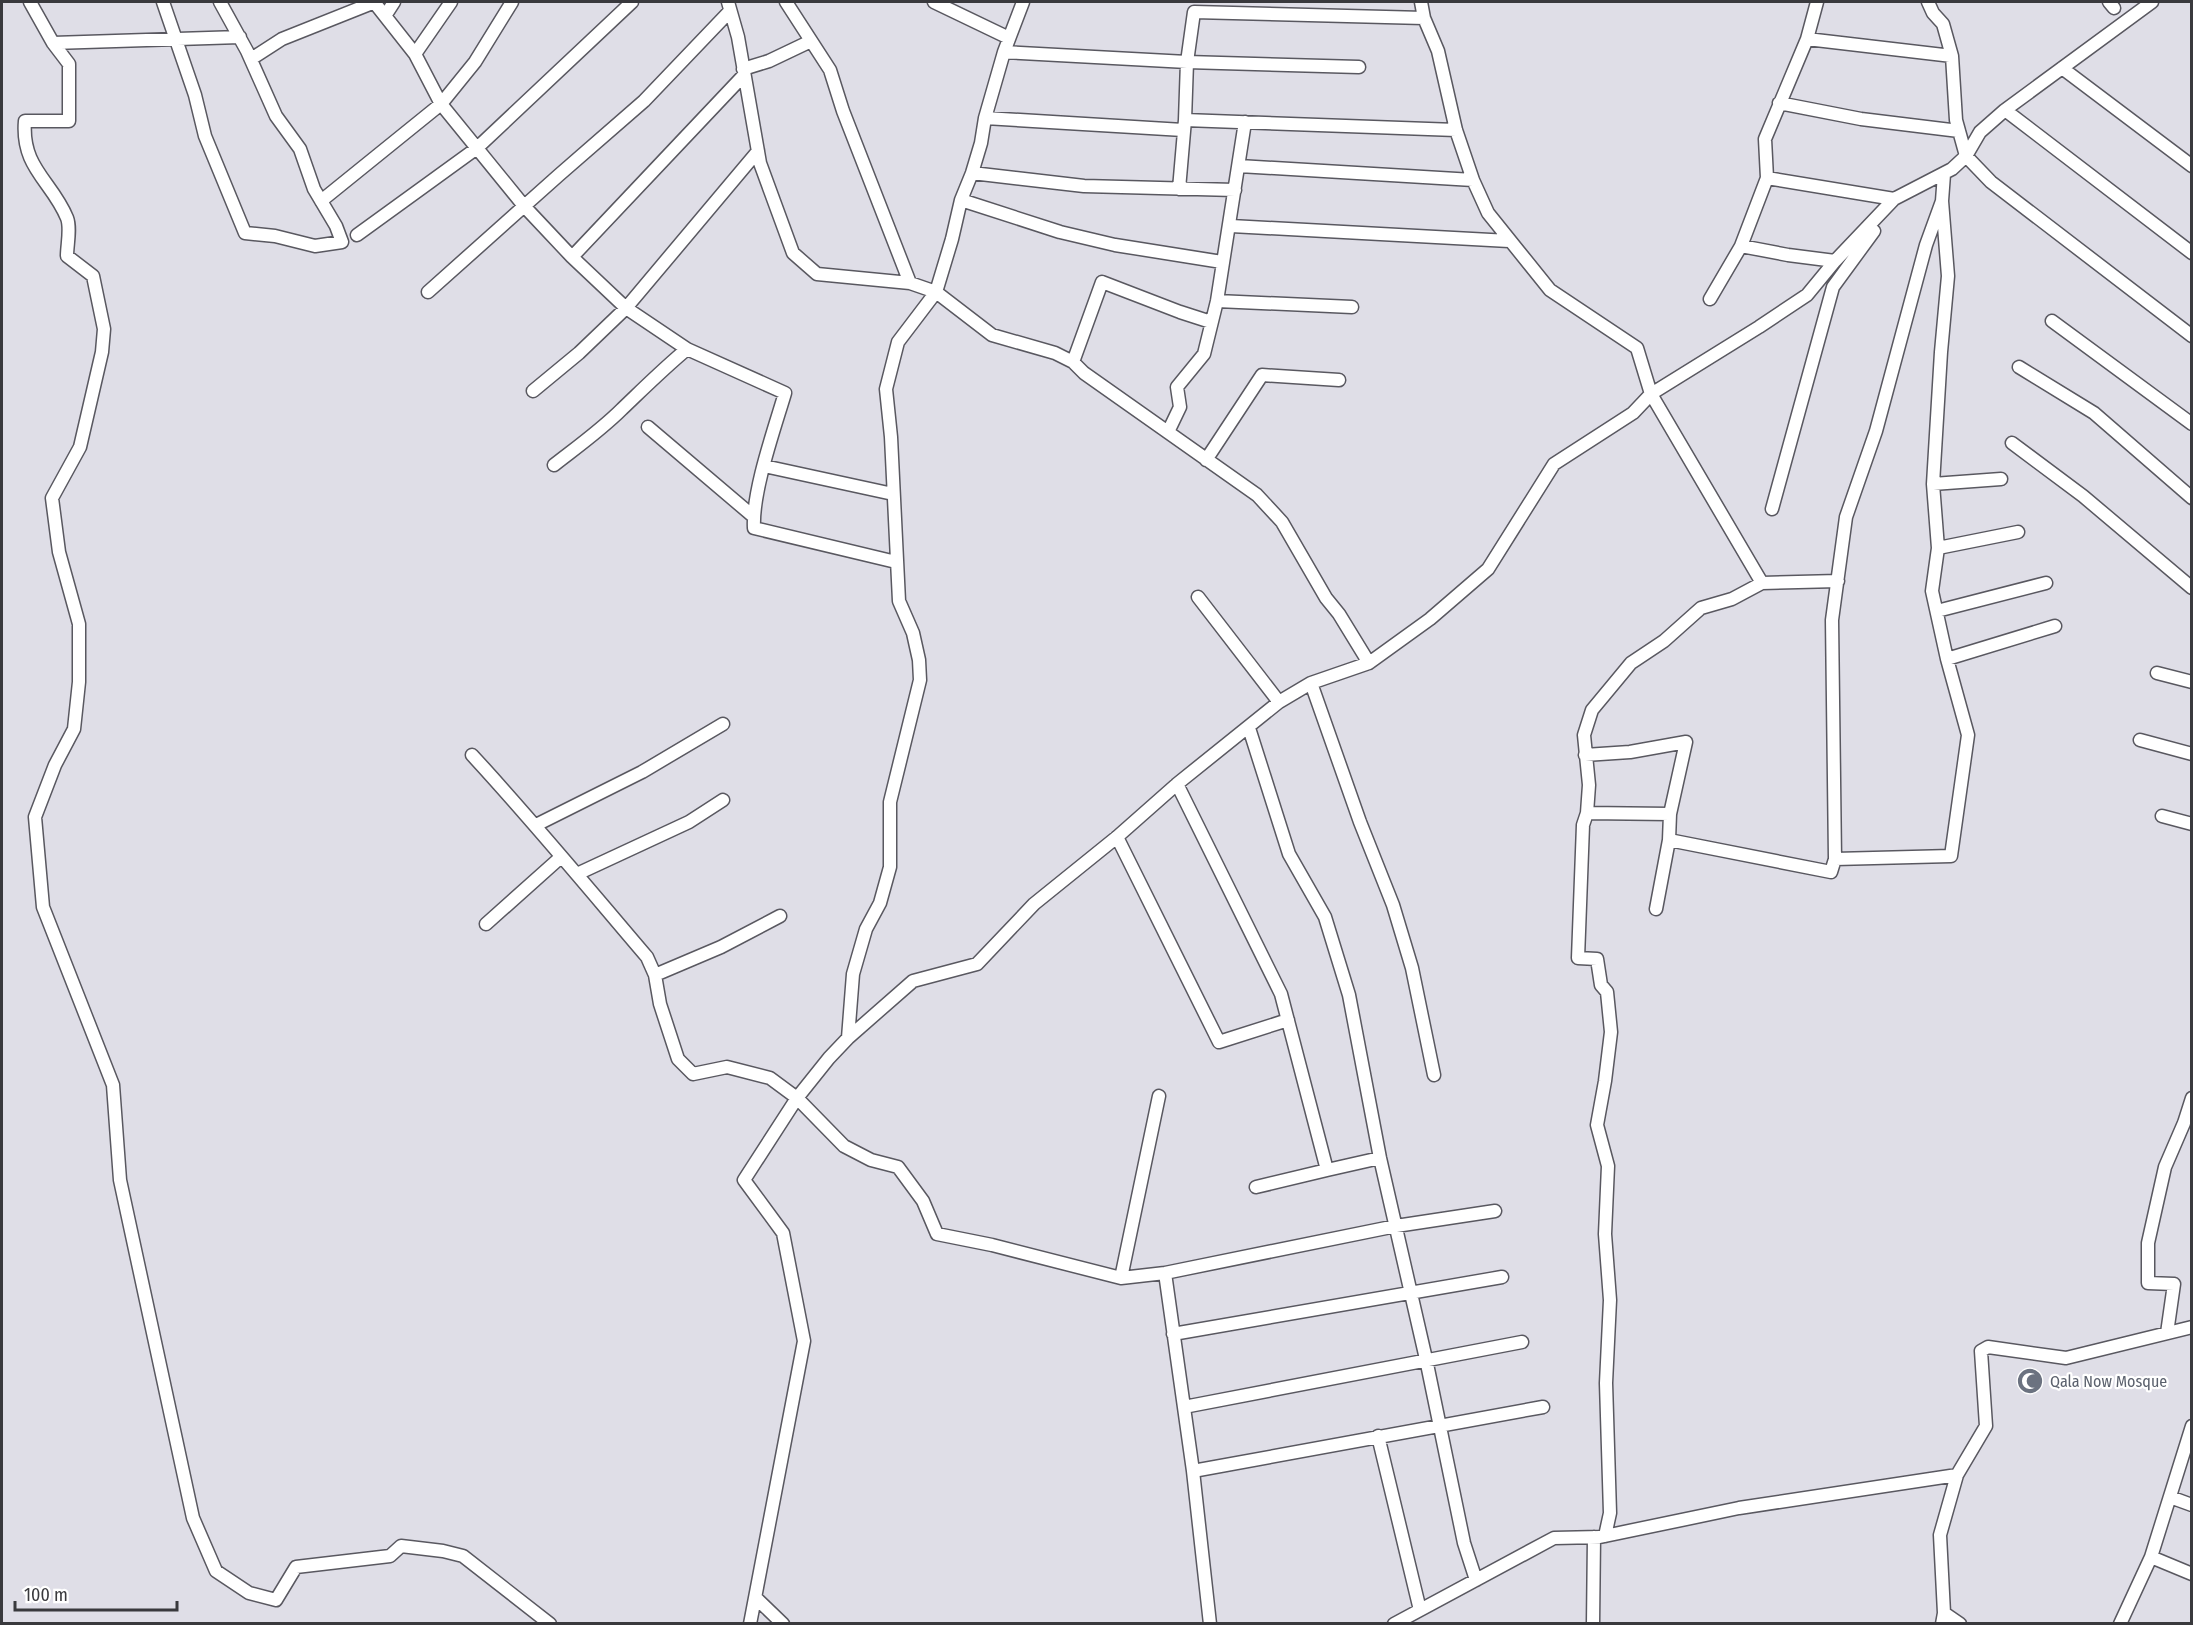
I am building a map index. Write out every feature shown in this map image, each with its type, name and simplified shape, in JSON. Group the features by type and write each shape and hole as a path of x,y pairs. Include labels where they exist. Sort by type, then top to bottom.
{"street":[{"path":"30,2 53,43 69,64 69,121 25,121 24,136 32,165 68,220 67,256 93,276 104,329 102,352 80,447 52,498 59,552 79,624 79,682 74,729 55,765 35,817 43,907 113,1085 120,1180 193,1518 216,1571 249,1593 276,1600 296,1567 390,1556 401,1546 463,1556 550,1623"},
{"path":"163,2 195,95 205,136 245,233 276,236 315,246 342,242 336,226 314,189 300,149 276,116 251,59 222,2"},
{"path":"251,59 282,39 374,2 415,54 441,104 477,148 525,206 626,308 687,349 784,393 764,466 754,528 896,562"},
{"path":"385,16 394,2"},
{"path":"415,54 451,2"},
{"path":"321,201 441,104 475,62 512,2"},
{"path":"357,235 477,148 632,2"},
{"path":"786,2 830,70 843,111 910,283"},
{"path":"934,2 1009,38"},
{"path":"848,1038 853,975 866,929 880,903 890,867 890,802 920,680 919,660 913,633 899,602 891,437 886,389 898,342 936,292 952,239 960,200 972,173 981,143 985,118 1004,52 1023,2"},
{"path":"1421,2 1424,18 1438,51 1456,130 1473,180 1488,213 1550,290 1637,348 1651,394 1762,583"},
{"path":"1710,299 1741,246 1767,178 1765,139 1807,39 1817,2"},
{"path":"1928,2 1933,13 1943,24 1952,56 1956,120 1966,156 1991,182 2192,336"},
{"path":"1772,509 1833,287 1866,239 1908,197 1943,180 1966,156 1980,132 2005,110 2152,2"},
{"path":"729,6 758,151 793,253 817,274 910,283 936,292 992,335 1055,353 1072,362 1084,373 1257,495 1282,522 1326,598 1339,614 1369,663"},
{"path":"428,292 644,102 729,6"},
{"path":"1179,189 1187,62 1192,15 1197,10 1424,18"},
{"path":"53,43 240,37"},
{"path":"1807,39 1952,56"},
{"path":"572,256 744,72 811,41"},
{"path":"1004,52 1187,62 1359,67"},
{"path":"2062,68 2192,166"},
{"path":"1779,103 1861,119 1959,131"},
{"path":"2005,110 2192,253"},
{"path":"985,118 1184,125 1245,122 1456,130"},
{"path":"1168,432 1180,407 1177,387 1204,354 1231,226 1245,122"},
{"path":"533,391 579,353 626,308 758,151"},
{"path":"1239,166 1473,180"},
{"path":"972,173 1084,186 1235,190"},
{"path":"1767,178 1894,199"},
{"path":"750,1623 804,1341 783,1233 744,1180 797,1098 829,1058 848,1038 913,981 977,964 1034,904 1279,702 1311,683 1369,663 1430,619 1488,569 1554,464 1633,413 1651,394 1807,295 1835,261 1894,199 1943,180"},
{"path":"1835,859 1952,856 1968,735 1947,659 1932,591 1938,548 1933,484 1948,276 1942,201 1943,180"},
{"path":"960,200 1060,232 1115,245 1222,262"},
{"path":"1669,840 1830,872 1835,859 1832,620 1846,517 1876,431 1926,245 1942,201"},
{"path":"1231,226 1509,241"},
{"path":"1741,246 1835,261"},
{"path":"1818,281 1833,287"},
{"path":"1072,362 1102,282 1211,322"},
{"path":"1217,301 1352,307"},
{"path":"2052,321 2192,424"},
{"path":"554,465 589,439 687,349"},
{"path":"2019,367 2094,413 2192,498"},
{"path":"1206,460 1262,375 1340,380"},
{"path":"648,427 754,517"},
{"path":"2012,443 2083,496 2192,588"},
{"path":"764,466 893,494"},
{"path":"1933,484 2001,479"},
{"path":"1938,548 2018,532"},
{"path":"1593,1623 1600,1536 1610,1512 1606,1383 1610,1300 1605,1234 1608,1166 1597,1125 1611,1032 1607,992 1601,985 1597,959 1578,958 1583,825 1587,813 1589,785 1584,735 1592,710 1631,663 1664,641 1701,608 1732,599 1762,583 1838,581"},
{"path":"1937,611 2046,583"},
{"path":"1198,597 1279,702"},
{"path":"1947,659 2055,626"},
{"path":"2157,673 2192,682"},
{"path":"1311,683 1360,822 1393,905 1412,968 1434,1075"},
{"path":"536,825 642,772 723,724"},
{"path":"1249,728 1289,854 1325,917 1349,995 1380,1158 1426,1359 1464,1544 1476,1580"},
{"path":"2140,741 2192,754"},
{"path":"1585,755 1630,753 1686,742 1670,814 1669,840 1656,909"},
{"path":"472,755 536,825 647,957 656,975 660,1004 678,1059 693,1074 727,1067 770,1078 797,1098 844,1146 871,1160 898,1167 923,1201 937,1234 992,1245 1121,1278 1164,1273 1396,1226 1495,1211"},
{"path":"1177,784 1281,994 1327,1170"},
{"path":"577,874 689,822 723,800"},
{"path":"1587,813 1670,814"},
{"path":"2162,816 2192,824"},
{"path":"1117,837 1219,1042 1288,1020"},
{"path":"486,924 561,857"},
{"path":"656,975 721,947 780,916"},
{"path":"1121,1278 1159,1096"},
{"path":"2167,1333 2174,1284 2148,1282 2148,1243 2164,1167 2188,1124 2192,1098"},
{"path":"1256,1187 1380,1158"},
{"path":"1164,1273 1193,1471 1210,1623"},
{"path":"1173,1334 1502,1276"},
{"path":"1960,1623 1943,1618 1940,1535 1957,1475 1986,1426 1981,1351 1988,1347 2066,1358 2192,1328"},
{"path":"1184,1407 1522,1342"},
{"path":"1193,1471 1543,1407"},
{"path":"2120,1623 2151,1557 2192,1426"},
{"path":"1378,1436 1420,1610"},
{"path":"1394,1623 1554,1538 1600,1536 1739,1508 1957,1475"},
{"path":"2170,1497 2192,1505"},
{"path":"2151,1557 2192,1574"},
{"path":"756,1598 783,1623"}],"place":[{"name":"Qala Now Mosque","path":"2030,1381"}]}
